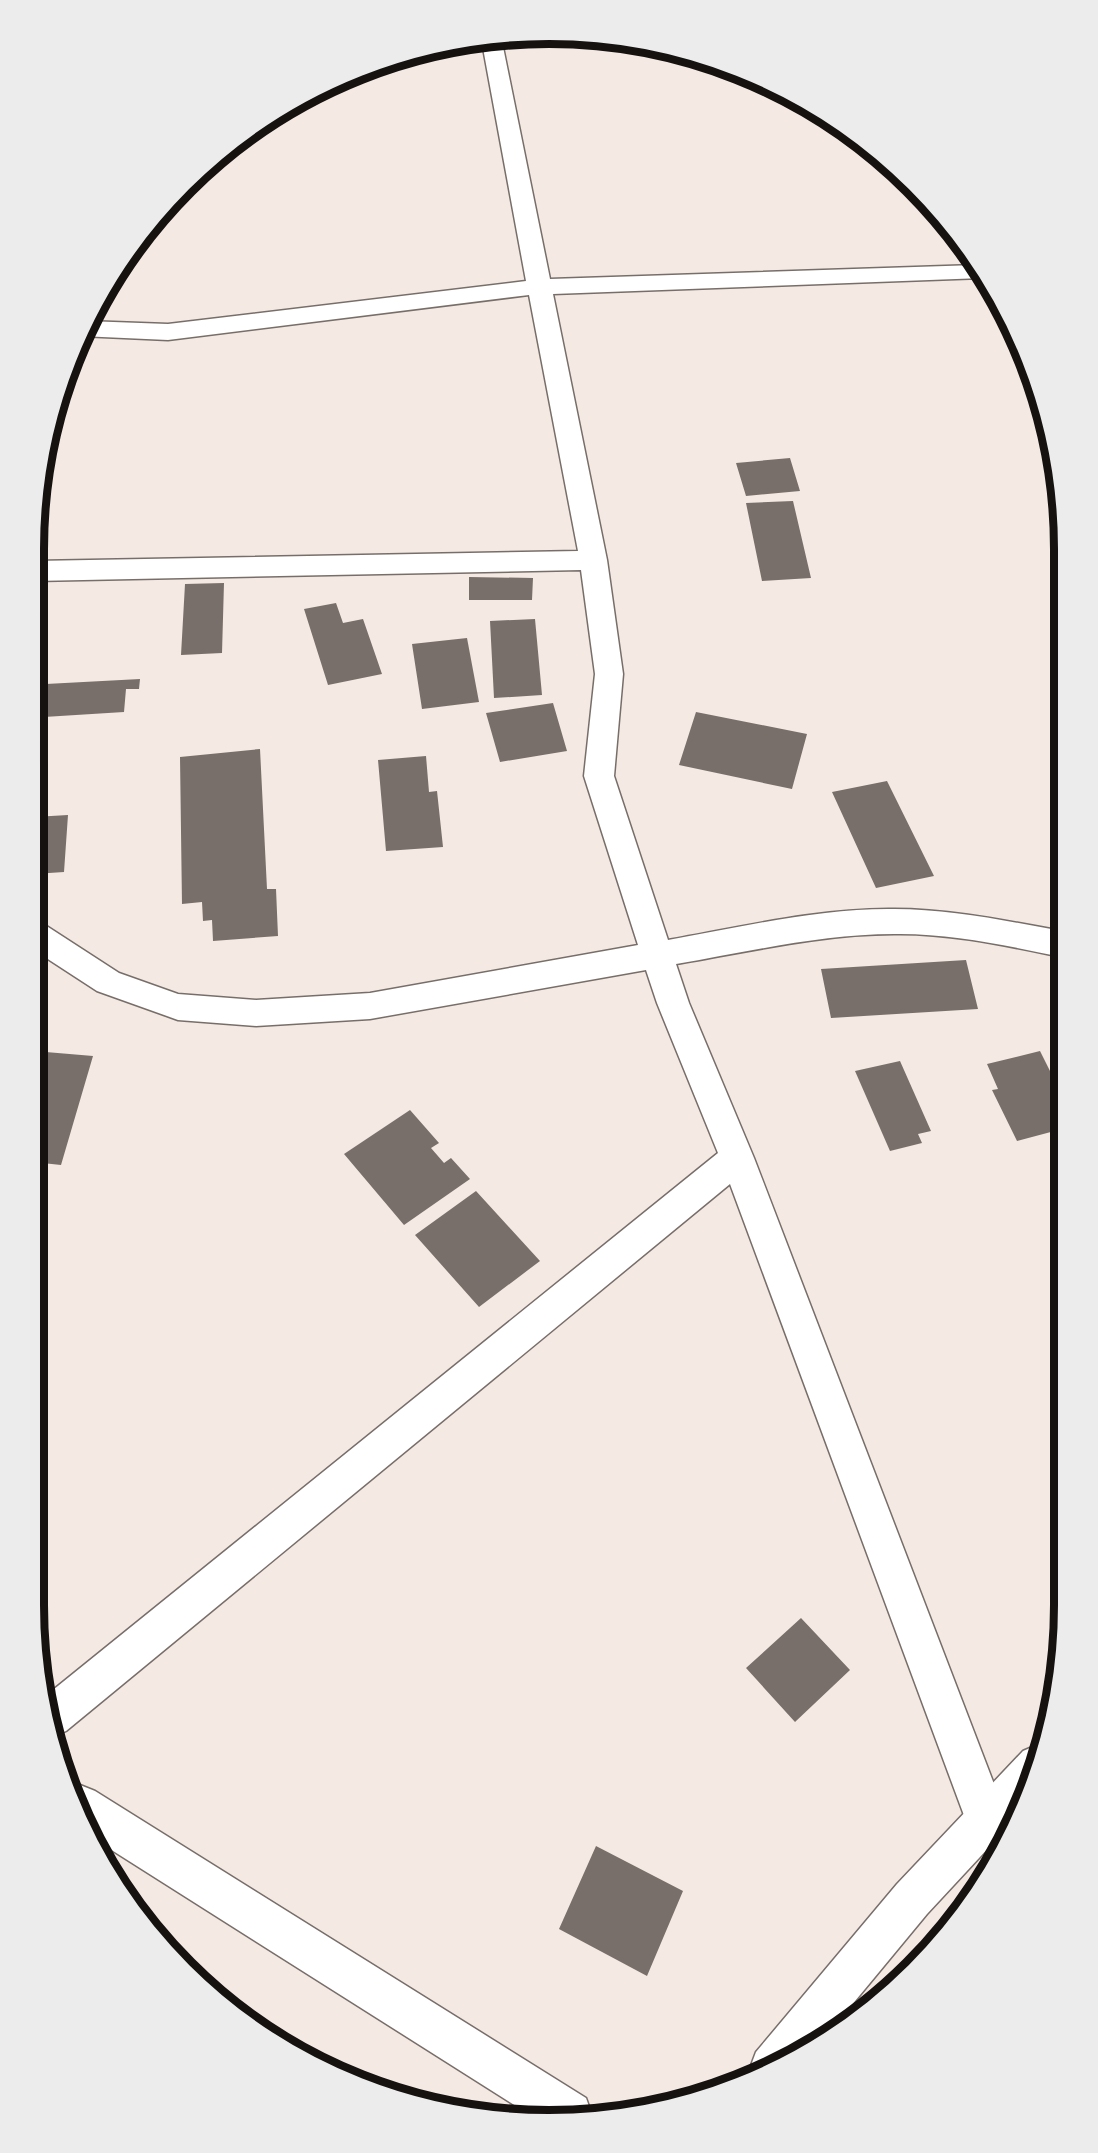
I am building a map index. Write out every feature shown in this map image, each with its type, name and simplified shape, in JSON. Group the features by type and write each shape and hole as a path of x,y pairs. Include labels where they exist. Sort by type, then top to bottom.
{"street":[{"path":"492,47 593,560 609,674 599,776 673,1003 737,1158 986,1818"},
{"path":"94,329 168,332 538,287 972,272"},
{"path":"44,572 593,560"},
{"path":"44,940 108,982 178,1007 256,1013 370,1006 808,928 894,921 971,927 1054,943"},
{"path":"56,1714 737,1158"},
{"path":"787,2050 912,1899 1023,1780"},
{"path":"88,1811 562,2109"}],"building":[{"path":"790,458 800,491 746,496 736,463"},
{"path":"793,501 811,578 762,581 746,503"},
{"path":"469,577 533,578 532,600 469,600"},
{"path":"224,583 222,653 181,655 185,584"},
{"path":"336,603 343,623 363,619 382,674 328,685 304,609"},
{"path":"535,619 542,695 494,698 490,621"},
{"path":"467,638 479,702 422,709 412,644"},
{"path":"140,679 139,689 126,689 124,712 44,717 46,684"},
{"path":"553,703 567,751 500,762 486,713"},
{"path":"696,712 807,734 792,789 679,765"},
{"path":"260,749 267,889 276,889 278,936 213,941 212,920 203,921 202,902 182,904 180,757"},
{"path":"426,756 429,792 437,791 443,847 386,851 378,760"},
{"path":"887,781 934,876 876,888 832,792"},
{"path":"68,815 64,872 44,873 44,816"},
{"path":"966,960 978,1009 831,1018 821,969"},
{"path":"1040,1051 1054,1079 1054,1131 1017,1141 992,1090 998,1089 987,1064"},
{"path":"44,1052 93,1056 61,1165 44,1163"},
{"path":"900,1061 931,1131 918,1134 922,1143 890,1151 855,1071"},
{"path":"410,1110 439,1143 431,1148 444,1163 451,1158 470,1179 404,1225 344,1154"},
{"path":"476,1191 540,1261 479,1307 415,1235"},
{"path":"801,1618 850,1670 795,1722 746,1668"},
{"path":"596,1846 683,1891 647,1976 559,1929"}]}
